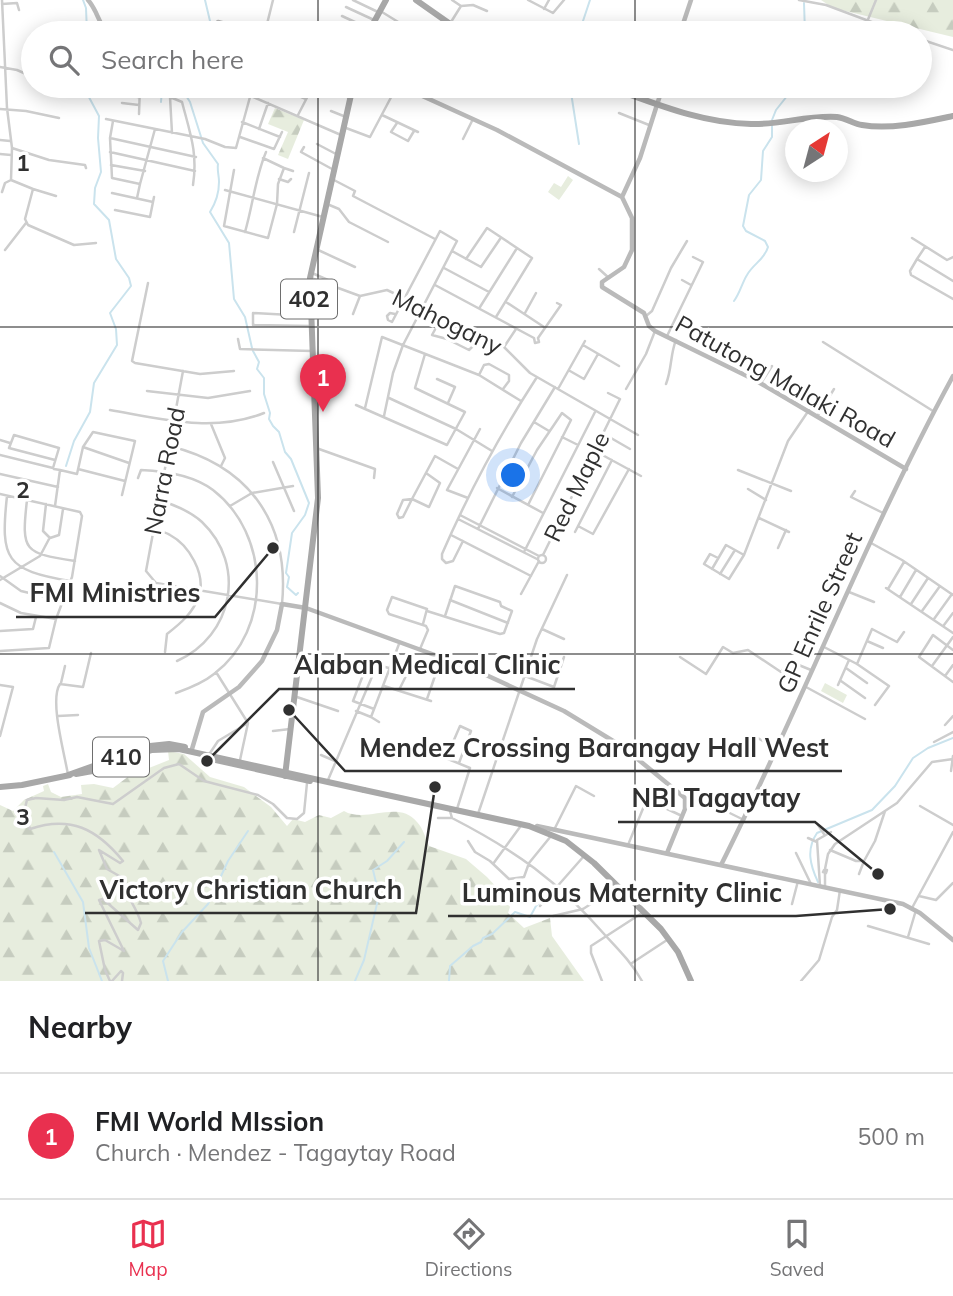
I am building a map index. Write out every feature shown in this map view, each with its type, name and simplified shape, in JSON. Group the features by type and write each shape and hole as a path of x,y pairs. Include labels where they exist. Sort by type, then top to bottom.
{"main road":[{"path":"374,21 386,0"},
{"path":"416,0 444,21"},
{"name":"402","path":"285,773 317,512 310,316 316,249 350,98"},
{"path":"637,98 657,106 728,122 769,124 834,117 861,125 877,126 917,123 953,116"},
{"name":"410","path":"68,775 150,746 169,744 285,773"},
{"path":"68,775 152,750 179,749 418,801"},
{"name":"410","path":"0,787 102,770 150,753 168,750 285,773 404,801 418,801"},
{"name":"410","path":"308,778 328,780 556,833 585,855 644,911 669,939 683,960 691,981"}],"street":[{"path":"88,0 97,11 100,21"},
{"path":"268,21 273,0"},
{"path":"352,0 396,21"},
{"path":"452,0 461,6 472,5 487,11"},
{"path":"528,0 553,13 564,0"},
{"path":"544,9 549,0"},
{"path":"684,21 691,0"},
{"path":"800,0 826,5 865,21"},
{"path":"867,21 876,0"},
{"path":"11,180 12,148 7,108 2,2 18,3 19,10"},
{"path":"452,21 461,6"},
{"path":"346,7 364,21"},
{"path":"342,16 356,21"},
{"path":"932,43 953,50"},
{"path":"0,67 21,74"},
{"path":"139,98 139,114"},
{"path":"170,98 172,133"},
{"path":"172,98 182,102 196,157 192,185"},
{"path":"237,153 249,98"},
{"path":"257,98 342,131 368,138 391,98"},
{"path":"432,98 589,177 622,197 632,218 633,247 624,267 610,278 599,269"},
{"path":"622,197 640,158 659,98"},
{"path":"298,115 306,99"},
{"path":"122,103 139,105"},
{"path":"260,129 268,103"},
{"path":"0,109 59,118"},
{"path":"331,111 345,117"},
{"path":"620,113 650,126"},
{"path":"382,114 416,132 408,141 391,132 397,123"},
{"path":"106,119 236,148"},
{"path":"463,139 473,119"},
{"path":"113,121 110,138 112,178 140,184"},
{"path":"242,122 280,137"},
{"path":"137,199 155,129"},
{"path":"240,137 274,149 282,132"},
{"path":"110,138 196,157"},
{"path":"0,140 10,141"},
{"path":"317,145 337,155"},
{"path":"304,147 302,153 334,170"},
{"path":"12,148 49,160 85,164 86,168"},
{"path":"110,152 195,171"},
{"path":"245,232 255,197 256,176 266,152"},
{"path":"0,155 12,156"},
{"path":"263,158 293,172"},
{"path":"111,165 145,171"},
{"path":"234,170 223,224 227,228 268,238 277,204 279,179 284,168"},
{"path":"294,232 309,173"},
{"path":"279,179 288,182 291,179"},
{"path":"332,179 355,191 353,196 435,240"},
{"path":"2,192 5,183 11,180 56,196"},
{"path":"5,250 26,223 33,189"},
{"path":"225,190 324,217"},
{"path":"112,193 153,202"},
{"path":"115,210 150,217 154,197"},
{"path":"327,204 339,209 349,222 388,242"},
{"path":"26,223 74,245 96,243"},
{"path":"466,259 486,228 532,258 496,317"},
{"path":"384,416 393,373 403,345 457,241 440,231 396,315"},
{"path":"452,251 481,267 501,238"},
{"path":"912,238 947,260 953,257"},
{"path":"646,316 652,311 671,268 687,241"},
{"path":"926,246 910,271 911,275 953,299"},
{"path":"479,308 517,248"},
{"path":"316,249 355,267"},
{"path":"667,336 703,262 693,257"},
{"path":"917,259 953,281"},
{"path":"444,268 489,292"},
{"name":"Mahogany","path":"315,277 328,280 329,284 359,296 387,290 404,298 504,347 537,377 638,435"},
{"name":"Patutong Malaki Road","path":"610,278 602,282 602,288 646,316 649,326 655,331 761,383 906,469"},
{"path":"682,280 692,285"},
{"path":"148,283 132,360 135,363 200,374 234,371"},
{"path":"436,285 536,338 555,312"},
{"path":"525,313 537,293"},
{"path":"352,314 359,296"},
{"path":"506,302 544,327"},
{"path":"310,316 253,313 253,325 311,326"},
{"path":"442,317 432,335 469,350 482,337"},
{"path":"504,347 516,329"},
{"path":"626,389 646,354 655,331"},
{"path":"365,408 382,337 479,375 521,401"},
{"path":"238,339 240,349 312,351"},
{"path":"666,384 671,372 671,352 676,340"},
{"path":"823,342 934,412"},
{"path":"479,527 496,488 584,343 619,366"},
{"path":"356,405 447,445 465,412 415,387 425,354"},
{"path":"568,371 584,379 598,354"},
{"path":"479,375 484,365 489,364 509,375 509,381 503,389"},
{"path":"761,383 772,366"},
{"name":"Narra Road","path":"183,371 146,571 156,583 200,591"},
{"name":"GP Enrile Street","path":"722,865 871,543 953,376"},
{"path":"463,541 453,561 446,563 442,554 468,498 492,451 537,377"},
{"path":"437,379 455,387 448,403"},
{"path":"818,415 834,389"},
{"path":"147,391 208,398 250,391"},
{"path":"608,393 620,399 611,419"},
{"path":"389,398 456,429 492,451"},
{"path":"110,410 211,425 264,413"},
{"path":"718,558 710,554 704,564 729,579 744,555 788,442 808,410"},
{"path":"525,550 596,411"},
{"path":"512,497 562,413 571,421 528,505"},
{"name":"Red Maple","path":"520,594 611,419"},
{"path":"534,422 549,431"},
{"path":"211,425 225,458 221,466"},
{"path":"468,498 447,490 480,429"},
{"path":"0,455 76,474 83,447 93,432 135,441 122,495"},
{"path":"53,468 59,448 14,435 9,448 55,460"},
{"path":"604,435 630,449"},
{"path":"562,437 578,445"},
{"path":"0,440 11,443"},
{"path":"169,446 194,453 221,466 252,494 267,514 280,547 284,575 277,630 265,656 255,671 230,694 203,712 192,749"},
{"path":"83,447 129,463"},
{"path":"316,448 375,470 374,478"},
{"path":"595,451 641,476"},
{"path":"426,473 440,483 429,507 412,499 407,499 401,502 397,514 399,518 403,517 412,499 435,456 458,469"},
{"path":"575,532 612,460"},
{"path":"273,462 294,511"},
{"path":"578,526 593,534 629,468"},
{"path":"78,469 125,481"},
{"path":"55,506 60,470"},
{"path":"138,478 141,470 164,471 184,476 211,488 230,506 248,536 258,571 257,602 237,650 216,673 197,685 176,693"},
{"path":"738,470 791,491"},
{"path":"0,474 58,487"},
{"path":"230,506 252,494 293,486"},
{"path":"496,488 544,513"},
{"path":"748,489 766,500"},
{"path":"855,491 852,497 885,514"},
{"path":"0,494 80,512 82,516 71,581 49,648 0,651"},
{"path":"7,496 4,539 9,555 20,568 35,575 71,581"},
{"path":"27,500 24,536 28,546 40,556 75,561"},
{"path":"159,500 189,512 212,534 227,562 229,596 218,624 203,646 177,661"},
{"path":"46,504 43,531 50,538"},
{"path":"63,508 58,535 50,538 40,556 1,578 21,591 63,601"},
{"path":"459,517 540,558"},
{"path":"759,518 787,531 778,548"},
{"path":"153,530 170,534 189,552 196,566 200,591 184,621 167,634 165,652"},
{"path":"451,535 531,576"},
{"path":"871,543 952,594 934,619"},
{"path":"712,569 726,545 744,555"},
{"path":"720,574 735,550"},
{"path":"728,562 737,566"},
{"path":"904,562 887,589 944,625 953,635 932,667"},
{"path":"900,597 916,570"},
{"path":"478,814 542,629 567,575"},
{"path":"911,604 928,578"},
{"path":"420,649 428,630 426,626 389,614 387,610 392,597 500,634 504,633 512,611 501,606 500,602 455,586 445,615"},
{"path":"922,611 940,586"},
{"path":"200,591 306,608 420,649 520,690 575,718 643,763 685,798 686,805 667,853"},
{"path":"849,592 874,602"},
{"path":"450,600 508,623"},
{"path":"0,603 36,617 56,620"},
{"path":"423,624 427,611"},
{"path":"944,625 953,613"},
{"path":"0,631 33,629 36,617"},
{"path":"542,629 564,639"},
{"path":"857,664 872,629 897,642 904,632"},
{"path":"953,650 933,635 919,657 953,682"},
{"path":"867,640 883,648"},
{"path":"371,717 400,641"},
{"path":"680,657 706,674 723,647 733,653 747,650 781,672 789,661 813,671"},
{"path":"824,647 857,664 889,686 875,705"},
{"path":"60,684 83,687 90,653"},
{"path":"525,676 554,687 565,657"},
{"path":"838,685 849,660"},
{"path":"328,780 377,665 406,674 399,690"},
{"path":"945,676 953,665"},
{"path":"65,666 56,690 68,775"},
{"path":"846,668 867,682"},
{"path":"365,670 353,701 374,709"},
{"path":"216,673 248,723 240,760"},
{"path":"384,686 429,700 436,673"},
{"path":"841,681 865,698"},
{"path":"0,685 13,687 0,736"},
{"path":"806,687 865,719"},
{"path":"294,696 338,711"},
{"path":"356,711 379,722"},
{"path":"58,716 78,715"},
{"path":"945,725 953,716"},
{"path":"209,753 221,739 248,723"},
{"path":"452,818 470,769 447,757 460,726 471,731 459,763"},
{"path":"273,731 290,729"},
{"path":"934,742 953,732"},
{"path":"756,737 777,749"},
{"path":"321,755 335,761"},
{"path":"822,886 830,850 837,842 908,793 932,762 953,758 951,771"},
{"path":"122,981 121,971 111,981 105,970 99,941 105,940 124,951 99,900 103,899 116,909 138,930 141,923 138,909 121,877 107,869 99,851 104,851 120,863 123,861 105,842 70,822 45,823 30,829 24,812 27,800 64,800 78,797 113,804 154,774 179,764 204,781 240,789 265,799 287,818 297,819 304,813 308,778"},
{"path":"468,841 475,852 507,878 512,880 524,877 529,863 556,833 576,786 594,796"},
{"path":"628,845 649,794"},
{"path":"691,794 744,820"},
{"path":"920,806 953,825"},
{"path":"663,807 682,816"},
{"path":"859,874 875,841 885,811"},
{"path":"438,818 452,818 505,847 559,885 632,963 642,981"},
{"path":"493,864 526,825"},
{"path":"818,825 823,832"},
{"path":"822,886 813,840 823,832 831,832"},
{"path":"908,937 919,896 953,832"},
{"path":"556,833 628,845 895,902 914,909 953,940"},
{"path":"853,833 856,838"},
{"path":"830,850 856,861 864,861"},
{"path":"796,853 811,884"},
{"path":"540,906 585,855"},
{"path":"792,904 798,881"},
{"path":"919,896 936,900 953,883"},
{"path":"553,916 583,909 619,887"},
{"path":"801,981 819,960 837,909 840,890"},
{"path":"602,981 590,950 592,944 644,911"},
{"path":"868,926 929,944"},
{"path":"632,963 669,939"}],"green space":[{"path":"821,0 953,0 953,37 932,32 932,21 887,21 833,8"},
{"path":"275,108 304,120 288,159 278,155 288,132 268,124"},
{"path":"568,176 573,180 559,200 548,192 554,183 561,187"},
{"path":"825,683 847,695 843,703 821,691"},
{"path":"168,751 184,754 210,777 244,787 271,807 287,826 293,819 305,822 319,815 331,818 344,811 362,815 401,812 409,815 421,827 429,846 466,859 487,877 510,907 508,913 524,928 550,918 552,936 584,981 0,981 0,805 13,811 24,800 44,791 43,786 48,784 51,792 61,797 82,794 81,785 94,784 113,788 129,776 169,760"}],"waterway":[{"path":"83,0 87,21"},
{"path":"205,0 210,21"},
{"path":"583,21 590,0"},
{"path":"804,3 805,21"},
{"path":"66,466 74,441 90,412 94,383 117,345 116,329 110,313 131,286 129,278 116,259 109,220 94,204 95,188 101,172 99,116 89,98"},
{"path":"161,98 161,102"},
{"path":"188,98 203,143 218,164 218,190 210,212 229,243 234,299 245,317 252,348"},
{"path":"572,98 579,144"},
{"path":"772,120 786,98"},
{"path":"734,301 747,275 768,247 765,241 746,231 743,226 749,195 761,180 763,151 772,137 772,125"},
{"path":"253,351 259,362 257,369 264,378 269,419 279,432 285,452 291,459 309,503 305,515 292,533 286,573 289,577 287,587 296,595 298,593"},
{"path":"818,882 810,857 811,845 817,833 872,810 895,786 913,758 928,748 953,738"},
{"path":"168,981 163,961 182,932 208,904 228,861 248,831"},
{"path":"355,981 364,960 379,895 373,870 387,861 404,842"},
{"path":"54,852 83,902 89,948 102,981"},
{"path":"449,981 450,966 473,946 492,934 515,912 530,917 536,906 546,897"}],"place":[{"name":"FMI World MIssion","path":"323,412"},
{"name":"FMI Ministries","path":"273,548"},
{"name":"Mendez Crossing Barangay Hall West","path":"289,710"},
{"name":"Alaban Medical Clinic","path":"207,761"},
{"name":"Victory Christian Church","path":"435,787"},
{"name":"NBI Tagaytay","path":"878,874"},
{"name":"Luminous Maternity Clinic","path":"890,909"}]}
